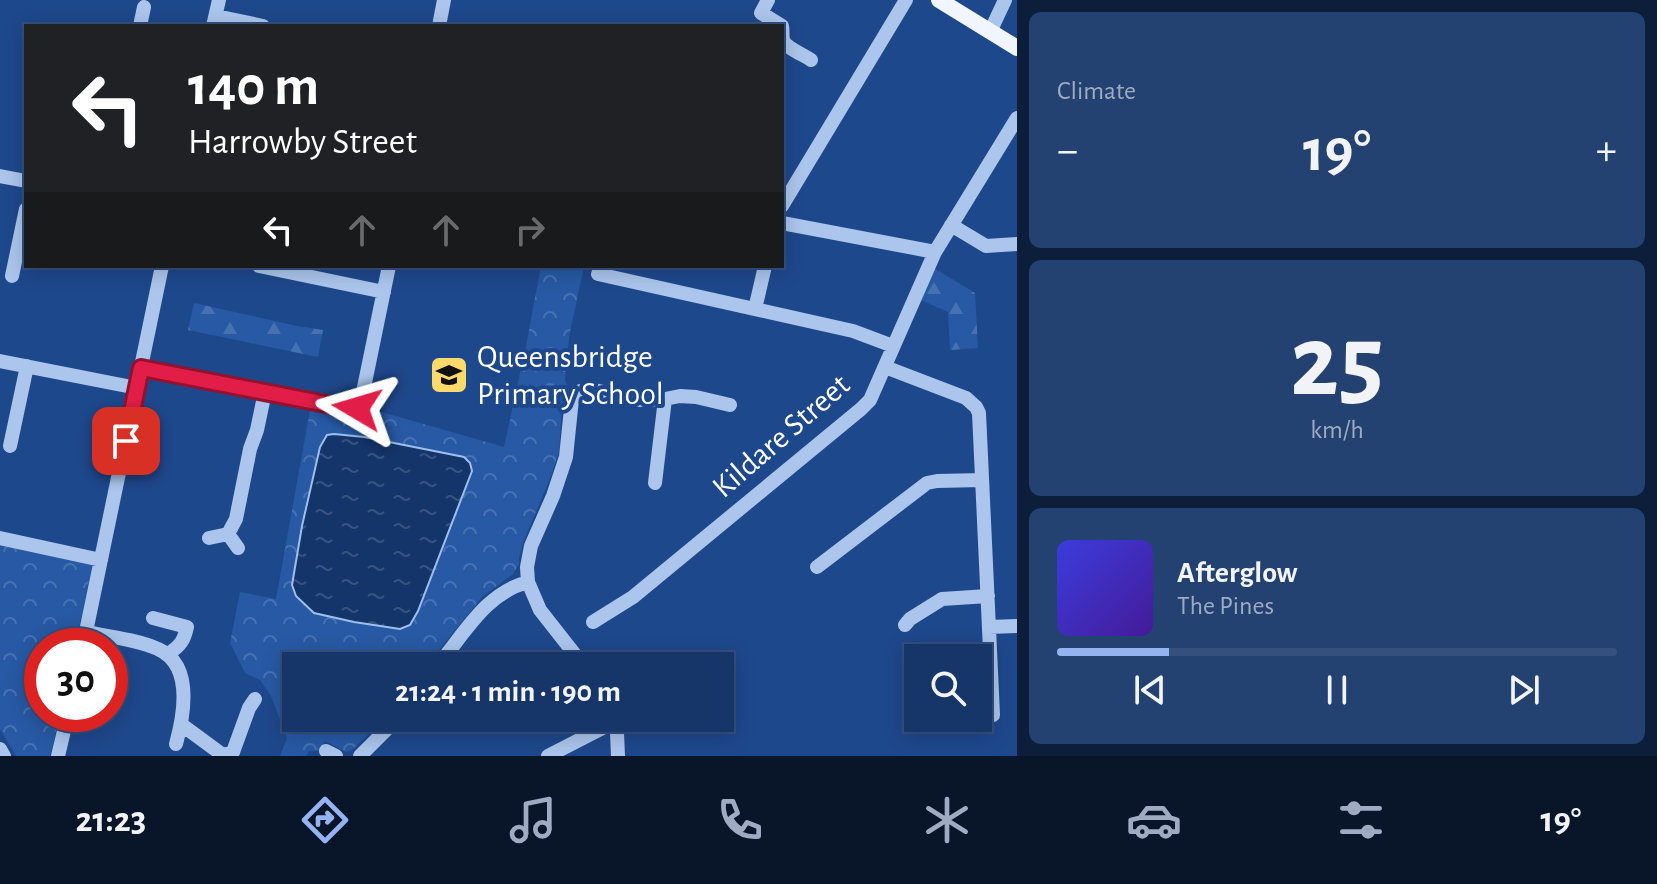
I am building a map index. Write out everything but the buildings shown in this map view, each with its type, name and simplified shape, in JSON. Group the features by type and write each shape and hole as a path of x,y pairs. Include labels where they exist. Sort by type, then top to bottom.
{"main road":[{"path":"939,0 1017,48"}],"street":[{"path":"219,0 214,21 243,24"},
{"path":"439,24 444,0"},
{"path":"784,203 906,0"},
{"path":"990,32 1005,0"},
{"path":"140,24 144,7"},
{"path":"764,7 780,24"},
{"path":"784,42 811,60"},
{"name":"Kildare Street","path":"593,622 633,597 861,409 875,392 935,252 1017,118"},
{"path":"0,176 24,181"},
{"path":"784,223 935,252"},
{"path":"18,268 24,224"},
{"path":"951,225 986,246 1017,244"},
{"path":"86,628 162,268"},
{"path":"269,268 384,292"},
{"path":"141,368 357,408 361,402 389,268"},
{"path":"755,309 765,268"},
{"path":"598,274 623,273 755,309 853,331 893,346"},
{"path":"0,361 137,388"},
{"path":"10,446 27,366"},
{"path":"885,367 966,398 979,413 989,644"},
{"path":"573,652 540,610 531,593 527,567 531,546 566,457 572,399 580,391 590,389 639,400 696,397 712,409 730,405"},
{"path":"228,534 250,477 265,392"},
{"path":"656,483 665,399"},
{"path":"824,566 927,483 982,480"},
{"path":"209,538 228,534"},
{"path":"228,534 238,548"},
{"path":"0,538 101,560"},
{"path":"450,652 490,601 517,584 528,582"},
{"path":"905,625 942,599 988,596"},
{"path":"160,625 187,627 184,641 168,654"},
{"path":"989,627 1017,626"},
{"path":"128,644 150,646 168,654 178,669 184,707 176,744"},
{"path":"182,725 227,755 233,752 247,703"},
{"path":"58,756 64,732"},
{"path":"360,756 384,732"},
{"path":"548,756 593,732"},
{"path":"617,732 618,756"},
{"path":"0,749 4,756"}],"green space":[{"path":"541,268 584,268 569,337 565,380 568,388 562,405 559,452 513,574 483,596 437,652 282,652 282,725 271,696 260,680 245,673 230,643 240,592 276,599 310,410 368,422 371,409 504,447","holes":["327,435 364,437 464,457 472,471 410,625 400,629 314,613 292,585 312,480 320,447"]},
{"path":"934,268 975,293 978,348 950,350 948,312 921,300"},
{"path":"194,303 323,330 318,357 188,330"},
{"path":"0,544 93,562 79,628 24,628 24,732 56,732 50,756 16,756 0,729"},
{"path":"285,732 371,732 346,752 325,741 319,751 309,751 306,756 280,756 287,738"}],"water":[{"path":"327,435 464,457 470,463 472,471 418,611 410,625 400,629 314,613 296,596 292,585 320,447"}],"place":[{"name":"Queensbridge Primary School","path":"449,375"}],"route":[{"path":"126,441 141,368 357,408"}]}
